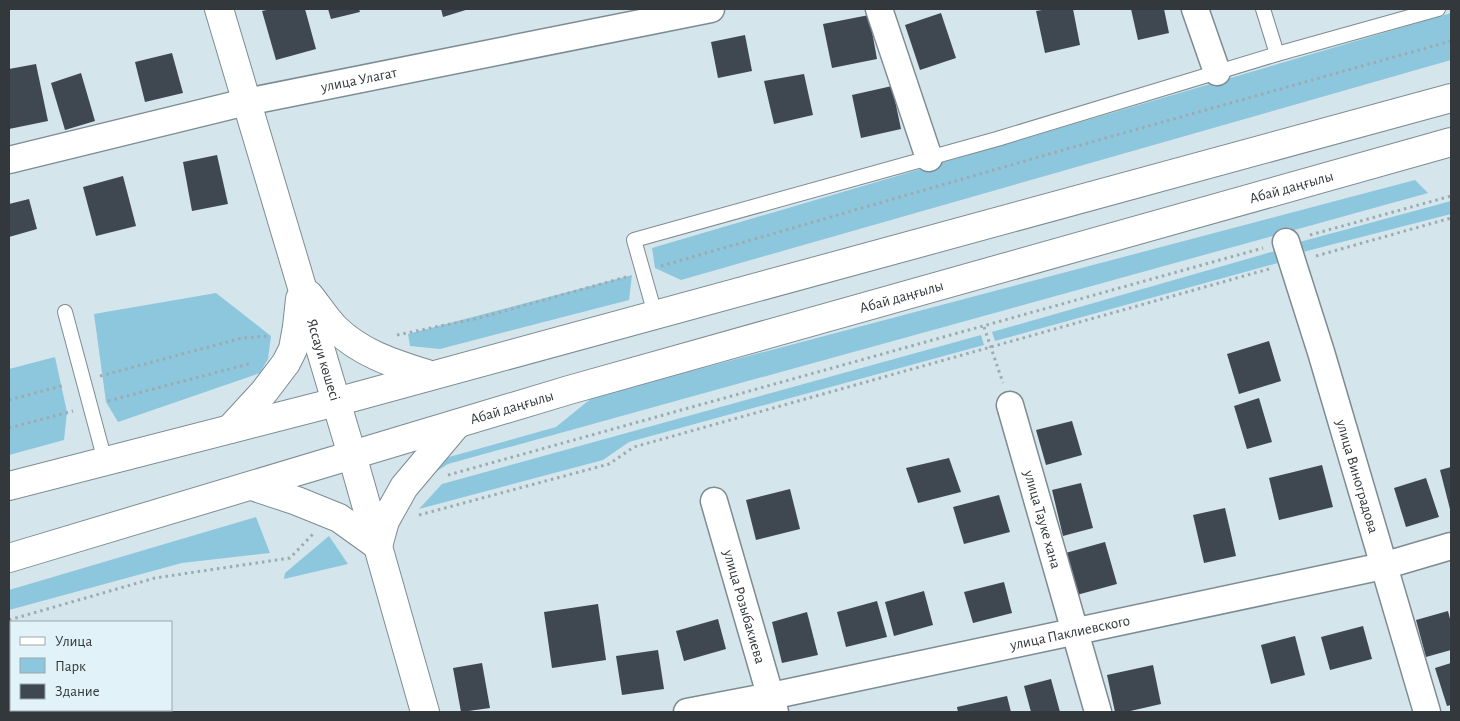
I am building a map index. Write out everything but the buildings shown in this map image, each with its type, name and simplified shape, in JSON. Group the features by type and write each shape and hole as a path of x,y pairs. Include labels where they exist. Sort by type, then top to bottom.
{"main road":[{"name":"Яссауи көшесі","path":"219,9 352,455 425,712"},
{"path":"9,486 336,402 1451,98"},
{"name":"Абай даңғылы","path":"9,558 569,390 1451,142"},
{"path":"301,284 336,329 354,343 381,360 430,375"},
{"path":"230,429 264,392 286,363 293,349 301,284"},
{"path":"252,486 339,518 378,546 385,521 404,486 457,424"}],"street":[{"name":"улица Улагат","path":"9,160 246,102 711,9"},
{"path":"880,9 929,158"},
{"path":"1195,9 1217,72"},
{"name":"улица Виноградова","path":"1290,252 1427,712"},
{"name":"улица Тауке хана","path":"1010,405 1098,712"},
{"name":"улица Розыбакиева","path":"714,501 773,704"},
{"name":"улица Паклиевского","path":"687,712 773,704 1074,632 1383,566 1451,546"}],"lane":[{"path":"1263,9 1277,54"},
{"path":"655,314 634,240 929,158 1277,54 1438,9"},
{"path":"65,312 105,461"}],"path":[{"path":"391,336 479,318 1056,152 1451,41"},
{"path":"418,515 609,464 634,447 992,347 1290,252 1451,196"},
{"path":"442,477 984,327 1290,252 1451,218"},
{"path":"984,327 1010,405"},
{"path":"9,400 242,338 271,336 270,344"},
{"path":"9,428 258,362"},
{"path":"9,620 155,578 290,558 317,530"}],"green space":[{"path":"1451,13 1451,60 681,280 655,268 652,248"},
{"path":"1415,180 1428,193 448,464 432,474 449,457 556,427 593,397"},
{"path":"1451,201 1451,214 1299,253 1296,243"},
{"path":"1282,249 1285,261 995,341 992,332"},
{"path":"632,275 629,300 440,349 410,346 408,334"},
{"path":"216,293 271,336 268,359 260,373 118,422 106,402 94,314"},
{"path":"981,335 984,345 629,442 603,460 419,509 442,484"},
{"path":"55,357 67,412 64,440 9,455 9,369"},
{"path":"256,517 270,553 182,563 9,610 9,590"},
{"path":"329,536 348,564 284,579 285,573"}]}
